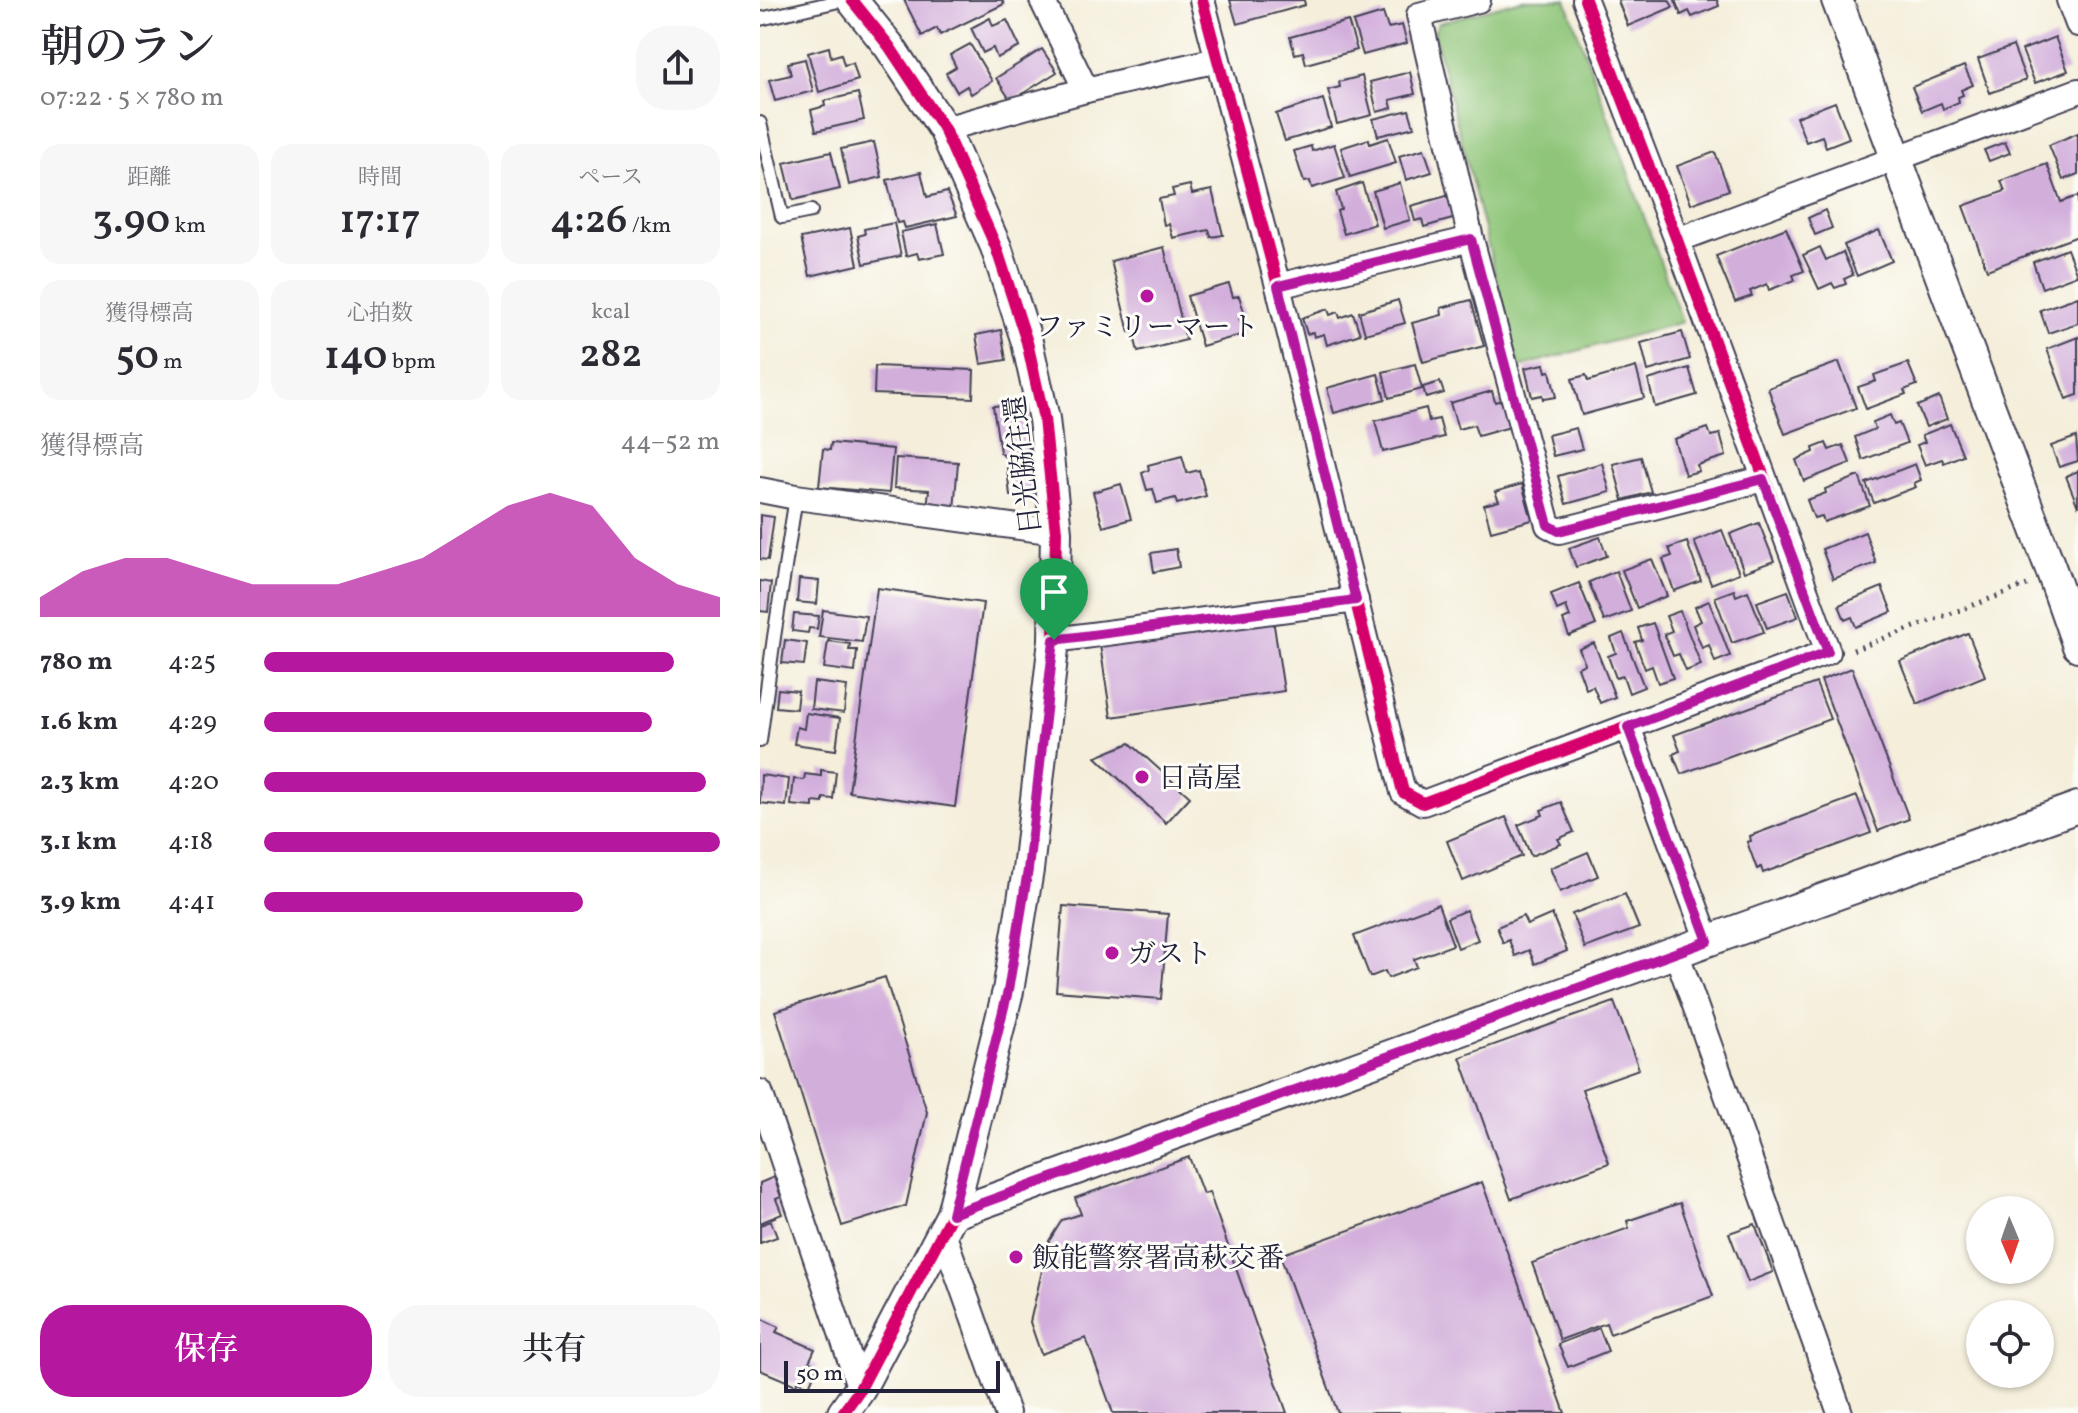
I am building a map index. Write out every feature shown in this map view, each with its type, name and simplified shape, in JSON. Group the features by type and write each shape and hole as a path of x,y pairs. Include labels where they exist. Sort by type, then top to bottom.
{"street":[{"name":"日光脇往還","path":"852,0 889,46 944,129 996,247 1027,342 1044,419 1056,532 1054,640 1028,870 1008,991 948,1224 852,1401"},
{"path":"1042,0 1086,90"},
{"path":"1202,0 1278,286 1403,792 1423,803 1828,652 1585,0"},
{"path":"1478,0 1419,15 1471,239 1548,525 1559,531 1763,479"},
{"path":"1837,0 2078,646"},
{"path":"2069,0 2078,24"},
{"path":"944,129 1086,90 1217,60"},
{"path":"1677,240 2078,91"},
{"path":"1278,286 1471,239"},
{"path":"760,490 1056,532"},
{"path":"1054,640 1356,600"},
{"path":"1628,727 1708,941"},
{"path":"1007,1413 948,1224 1676,952 2078,807"},
{"path":"1676,952 1840,1413"},
{"path":"760,1092 852,1401"}],"lane":[{"path":"760,19 843,0"},
{"path":"760,123 782,217 811,211"},
{"path":"760,741 767,636 796,497"}],"path":[{"path":"1828,652 1847,652 2053,575"}],"green space":[{"path":"1522,0 1566,0 1682,322 1519,367 1434,33 1438,23"}],"building":[{"path":"904,0 1002,0 1004,4 940,35 937,28 922,36"},
{"path":"1230,0 1304,0 1305,5 1237,24"},
{"path":"1669,0 1673,7 1628,26 1618,1"},
{"path":"1675,0 1717,0 1719,6 1692,17 1689,11 1681,15"},
{"path":"1383,13 1388,28 1402,25 1407,43 1363,55 1353,22"},
{"path":"990,18 993,26 1007,20 1020,47 997,58 993,48 983,53 971,28"},
{"path":"1348,21 1357,50 1306,64 1303,52 1295,54 1290,37"},
{"path":"2055,37 2068,71 2035,83 2022,50"},
{"path":"970,44 992,81 971,94 967,86 957,92 946,73 956,67 950,55"},
{"path":"2013,46 2026,80 1990,93 1978,59"},
{"path":"829,47 831,57 841,54 844,65 853,63 858,80 819,92 808,53"},
{"path":"1042,49 1057,72 1011,101 996,78"},
{"path":"805,59 813,91 775,101 769,80 791,75 788,63"},
{"path":"1964,66 1973,85 1961,90 1963,95 1958,97 1959,102 1943,109 1941,103 1922,111 1912,87"},
{"path":"1410,72 1415,94 1390,100 1392,108 1377,112 1370,82"},
{"path":"1362,76 1372,115 1337,124 1328,90 1340,87 1339,82"},
{"path":"858,93 864,120 816,131 811,110 825,106 824,101"},
{"path":"1323,99 1331,127 1285,141 1276,114"},
{"path":"1835,102 1849,138 1826,147 1822,136 1806,142 1796,117"},
{"path":"1409,110 1414,127 1378,136 1373,119"},
{"path":"2078,133 2078,174 2063,180 2049,145"},
{"path":"1388,138 1396,163 1350,177 1341,148 1369,139 1370,144"},
{"path":"874,142 882,177 849,185 841,149"},
{"path":"2005,142 2010,153 1989,161 1984,150"},
{"path":"1334,144 1345,178 1312,188 1310,181 1304,182 1294,151 1311,146 1312,151"},
{"path":"1424,149 1432,172 1406,180 1399,156"},
{"path":"831,152 840,189 793,200 784,163"},
{"path":"1715,152 1729,190 1691,204 1677,166"},
{"path":"2047,164 2061,202 2078,196 2078,236 1987,270 1963,206 2005,191 2001,181"},
{"path":"921,172 927,197 947,192 957,216 905,228 903,222 897,223 887,180"},
{"path":"1362,183 1375,224 1344,234 1337,211 1341,209 1336,192"},
{"path":"1400,183 1410,220 1383,228 1373,191"},
{"path":"1190,185 1192,194 1212,190 1223,235 1211,237 1209,230 1173,238 1169,224 1164,225 1159,199 1174,196 1172,189"},
{"path":"1450,195 1456,218 1424,227 1422,219 1415,221 1411,206"},
{"path":"1825,210 1832,228 1815,235 1808,218"},
{"path":"894,223 901,256 864,264 858,236 865,234 864,229"},
{"path":"937,224 944,254 919,259 917,253 906,256 901,232"},
{"path":"850,228 858,265 810,276 801,238"},
{"path":"1786,228 1804,271 1793,275 1795,280 1769,290 1767,284 1750,291 1752,296 1735,302 1716,256"},
{"path":"1879,230 1892,261 1857,276 1844,245"},
{"name":"ファミリーマート","path":"1164,247 1186,340 1138,352 1133,331 1129,332 1111,261"},
{"path":"1820,247 1826,260 1843,252 1853,275 1844,279 1846,284 1835,288 1832,283 1819,289 1803,255"},
{"path":"2067,249 2077,275 2042,288 2033,262"},
{"path":"1229,284 1233,297 1239,296 1245,315 1239,317 1244,334 1202,346 1187,296"},
{"path":"2078,297 2078,323 2048,333 2040,310"},
{"path":"1398,300 1405,323 1365,334 1359,312"},
{"path":"1471,300 1484,346 1423,362 1412,323 1442,315 1441,308"},
{"path":"1328,309 1330,315 1338,312 1340,318 1353,313 1360,334 1327,345 1324,334 1314,337 1313,332 1307,334 1302,318"},
{"path":"1001,330 1006,360 981,364 976,335"},
{"path":"1682,332 1690,359 1648,371 1641,343"},
{"path":"2078,337 2078,395 2066,399 2047,349"},
{"path":"1839,362 1856,408 1785,434 1768,388"},
{"path":"1908,363 1917,385 1904,390 1906,394 1866,409 1858,387 1876,381 1874,375"},
{"path":"1415,364 1422,389 1389,398 1383,372"},
{"path":"1544,364 1546,372 1550,371 1556,397 1532,397 1525,368"},
{"path":"875,366 974,370 973,398 874,394"},
{"path":"1636,367 1644,398 1582,415 1572,379 1586,375 1588,381"},
{"path":"1689,368 1697,395 1655,407 1648,380"},
{"path":"1378,374 1385,399 1334,413 1327,388"},
{"path":"1440,382 1444,393 1426,398 1423,387"},
{"path":"1492,391 1495,402 1502,400 1510,427 1478,436 1474,425 1458,429 1450,403"},
{"path":"1939,397 1947,419 1926,427 1917,406"},
{"path":"1021,404 1033,494 1010,496 1006,458 1000,452 993,406"},
{"path":"1426,408 1429,421 1439,419 1444,437 1383,452 1375,421"},
{"path":"1890,415 1894,425 1899,423 1907,443 1863,460 1855,437 1875,429 1873,422"},
{"path":"1950,424 1963,455 1944,463 1942,459 1925,465 1917,445 1925,442 1922,435"},
{"path":"1576,428 1582,449 1553,456 1548,435"},
{"path":"1708,428 1711,436 1720,434 1726,456 1697,465 1699,471 1685,475 1674,439"},
{"path":"2076,437 2078,461 2059,467 2051,446"},
{"path":"831,443 893,449 889,493 819,487 823,449 830,450"},
{"path":"1826,443 1829,450 1843,445 1850,463 1804,481 1796,460"},
{"path":"1182,456 1187,473 1199,470 1206,496 1177,504 1175,498 1157,503 1153,489 1147,490 1142,473 1149,470 1148,465"},
{"path":"1641,457 1651,492 1623,500 1613,464"},
{"path":"896,458 958,462 954,510 927,508 929,490 894,488"},
{"path":"1602,463 1610,492 1566,504 1558,476"},
{"path":"1915,464 1921,480 1914,483 1916,487 1874,503 1866,483"},
{"path":"2078,471 2078,507 2066,476"},
{"path":"1859,476 1870,506 1824,522 1822,516 1814,518 1807,500 1826,493 1825,489"},
{"path":"1121,484 1131,519 1103,527 1093,492"},
{"path":"1522,484 1532,520 1491,531 1484,505 1499,501 1495,492"},
{"path":"760,515 774,517 768,560 760,559"},
{"path":"1759,523 1774,561 1744,572 1730,534"},
{"path":"1722,530 1739,573 1711,584 1694,541"},
{"path":"1865,532 1876,563 1833,579 1822,549"},
{"path":"1600,537 1607,556 1576,567 1569,548"},
{"path":"1687,542 1701,581 1674,591 1663,559 1672,556 1669,548"},
{"path":"1176,549 1179,567 1154,572 1151,553"},
{"path":"1652,559 1667,596 1637,608 1622,570"},
{"path":"1616,571 1631,611 1604,621 1589,582"},
{"path":"799,579 819,581 817,604 797,602"},
{"path":"760,581 771,583 768,612 760,611"},
{"path":"1579,583 1596,625 1569,636 1563,620 1570,617 1566,606 1557,610 1551,594"},
{"path":"1882,587 1892,612 1856,627 1852,617 1845,620 1839,605"},
{"path":"877,588 983,603 955,807 849,792"},
{"path":"1734,590 1736,596 1748,591 1764,632 1732,643 1715,597"},
{"path":"1788,591 1798,617 1767,628 1757,602"},
{"path":"1709,601 1730,656 1715,662 1709,645 1702,648 1693,625 1701,621 1695,607"},
{"path":"823,610 866,616 862,642 819,637"},
{"path":"1680,611 1701,665 1686,671 1679,654 1673,656 1664,634 1672,631 1666,616"},
{"path":"794,614 819,616 817,629 809,628 808,633 792,631"},
{"path":"1273,619 1284,691 1111,717 1100,645"},
{"path":"1653,623 1673,678 1658,683 1652,666 1645,669 1635,642 1642,640 1638,628"},
{"path":"1623,633 1644,687 1629,693 1623,676 1616,678 1608,656 1616,653 1611,638"},
{"path":"1968,633 1985,676 1917,704 1900,661"},
{"path":"785,640 807,643 804,665 782,663"},
{"path":"828,641 850,644 849,650 857,650 855,672 824,668"},
{"path":"1594,643 1615,697 1600,703 1593,686 1586,689 1578,667 1585,664 1579,649"},
{"path":"1852,668 1909,819 1878,831 1821,680"},
{"path":"814,682 847,686 844,713 811,709"},
{"path":"1816,683 1830,719 1681,774 1673,754 1680,751 1674,735"},
{"path":"778,689 798,691 796,709 776,707"},
{"path":"806,713 840,718 836,750 794,744 797,727 804,729"},
{"name":"日高屋","path":"1130,743 1190,797 1166,823 1096,757"},
{"path":"821,770 836,772 833,799 823,798 823,803 813,802 813,807 791,805 794,779 804,780 805,774 821,776"},
{"path":"761,775 789,779 786,806 760,803"},
{"path":"1857,796 1871,833 1763,873 1761,867 1757,869 1747,842 1751,841 1750,836"},
{"path":"1561,802 1574,832 1558,839 1561,844 1531,856 1518,825 1543,815 1541,810"},
{"path":"1506,817 1522,856 1463,881 1447,841"},
{"path":"1588,852 1598,876 1560,892 1550,868"},
{"path":"1625,894 1639,928 1585,948 1572,914"},
{"path":"1438,904 1453,945 1414,959 1417,967 1388,978 1385,971 1370,977 1354,936"},
{"name":"ガスト","path":"1063,906 1168,914 1161,999 1056,991"},
{"path":"1466,910 1478,940 1458,948 1447,918"},
{"path":"1552,914 1567,951 1535,964 1529,950 1515,956 1509,940 1503,943 1497,927 1523,916 1527,925"},
{"path":"885,977 927,1112 906,1206 842,1226 775,1011"},
{"path":"1614,1002 1639,1069 1582,1089 1609,1163 1511,1199 1460,1057"},
{"path":"1189,1157 1203,1194 1209,1192 1287,1413 1113,1413 1086,1338 1041,1354 1030,1322 1049,1241 1062,1220 1081,1214 1075,1198"},
{"path":"774,1177 781,1197 776,1199 782,1214 760,1223 760,1183"},
{"path":"1482,1182 1565,1413 1338,1413 1280,1255"},
{"path":"1680,1203 1713,1296 1610,1334 1606,1323 1560,1340 1532,1263 1629,1228 1627,1221"},
{"path":"771,1221 777,1237 760,1243 760,1225"},
{"path":"1755,1224 1773,1272 1748,1282 1729,1233"},
{"path":"760,1318 779,1327 776,1332 815,1349 809,1362 818,1365 809,1386 798,1381 796,1385 760,1370"},
{"path":"1599,1328 1608,1351 1568,1367 1558,1344"}],"cycle path":[{"path":"843,1413 860,1389 952,1214 1008,991 1028,870 1054,640 1056,532 1044,419 1027,342 996,247 944,129 889,46 852,0"},
{"path":"1202,0 1278,286 1403,792 1423,803 1828,652 1585,0"}],"place":[{"name":"ファミリーマート","path":"1147,296"},
{"name":"日高屋","path":"1142,777"},
{"name":"ガスト","path":"1112,953"},
{"name":"飯能警察署高萩交番","path":"1016,1257"}],"route":[{"path":"1471,239 1548,525 1559,531 1763,479 1828,652 1628,727 1708,941 952,1214 1008,991 1028,870 1054,640 1356,600 1278,286 1471,239"}]}
